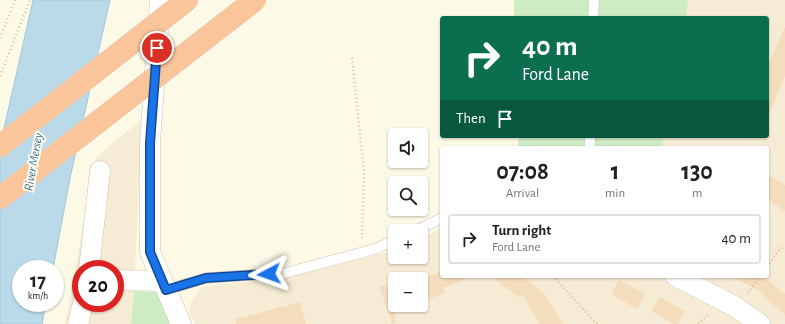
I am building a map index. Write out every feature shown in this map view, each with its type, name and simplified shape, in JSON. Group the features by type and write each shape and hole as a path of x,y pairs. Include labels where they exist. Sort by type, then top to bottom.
{"highway":[{"path":"0,146 187,0"},
{"path":"0,198 255,0"}],"street":[{"path":"160,0 150,143 150,252 181,324"},
{"path":"90,260 100,171"},
{"path":"679,278 734,306 760,324"},
{"path":"124,281 164,286"},
{"path":"78,324 81,312"}],"lane":[{"path":"593,16 594,0"},
{"path":"428,225 440,219"},
{"path":"164,286 206,278 285,273 375,249 388,243"}],"path":[{"path":"0,38 15,0"},
{"path":"0,76 30,0"},
{"path":"339,259 362,238 364,171 352,58"},
{"path":"769,264 778,251 785,246"},
{"path":"555,278 597,324"}],"shaded area":[{"path":"688,0 785,0 785,324 195,324 189,312 190,304 199,289 206,286 291,277 388,252 388,264 428,264 428,235 440,229 440,278 769,278 769,146 662,146 664,138 769,138 769,16 686,16"},
{"path":"142,119 134,291 131,324 65,324 72,286 72,312 124,312 124,260 77,260 96,157"}],"green space":[{"path":"514,0 688,0 686,16 514,16"},
{"path":"518,138 664,138 662,146 518,146"},
{"path":"134,291 158,292 171,324 131,324"}],"water":[{"name":"River Mersey","path":"33,0 110,0 70,178 55,260 12,260 12,312 44,312 42,324 0,324 0,146"}],"building":[{"path":"785,27 785,76 769,113 769,62"},
{"path":"769,175 785,185 785,211 769,201"},
{"path":"440,272 440,278 468,278 443,288 445,293 428,299 428,276"},
{"path":"493,278 524,278 544,293 563,324 540,324 523,295 520,298"},
{"path":"736,278 765,278 785,294 785,315 763,296 764,294"},
{"path":"619,280 645,294 637,309 611,294"},
{"path":"388,284 388,312 380,287"},
{"path":"660,297 685,311 678,324 674,324 651,311"},
{"path":"300,302 306,324 236,324 236,319"},
{"path":"388,312 395,312 395,323 392,324"}],"route":[{"path":"157,48 150,143 150,252 166,290 206,278 269,274"}]}
